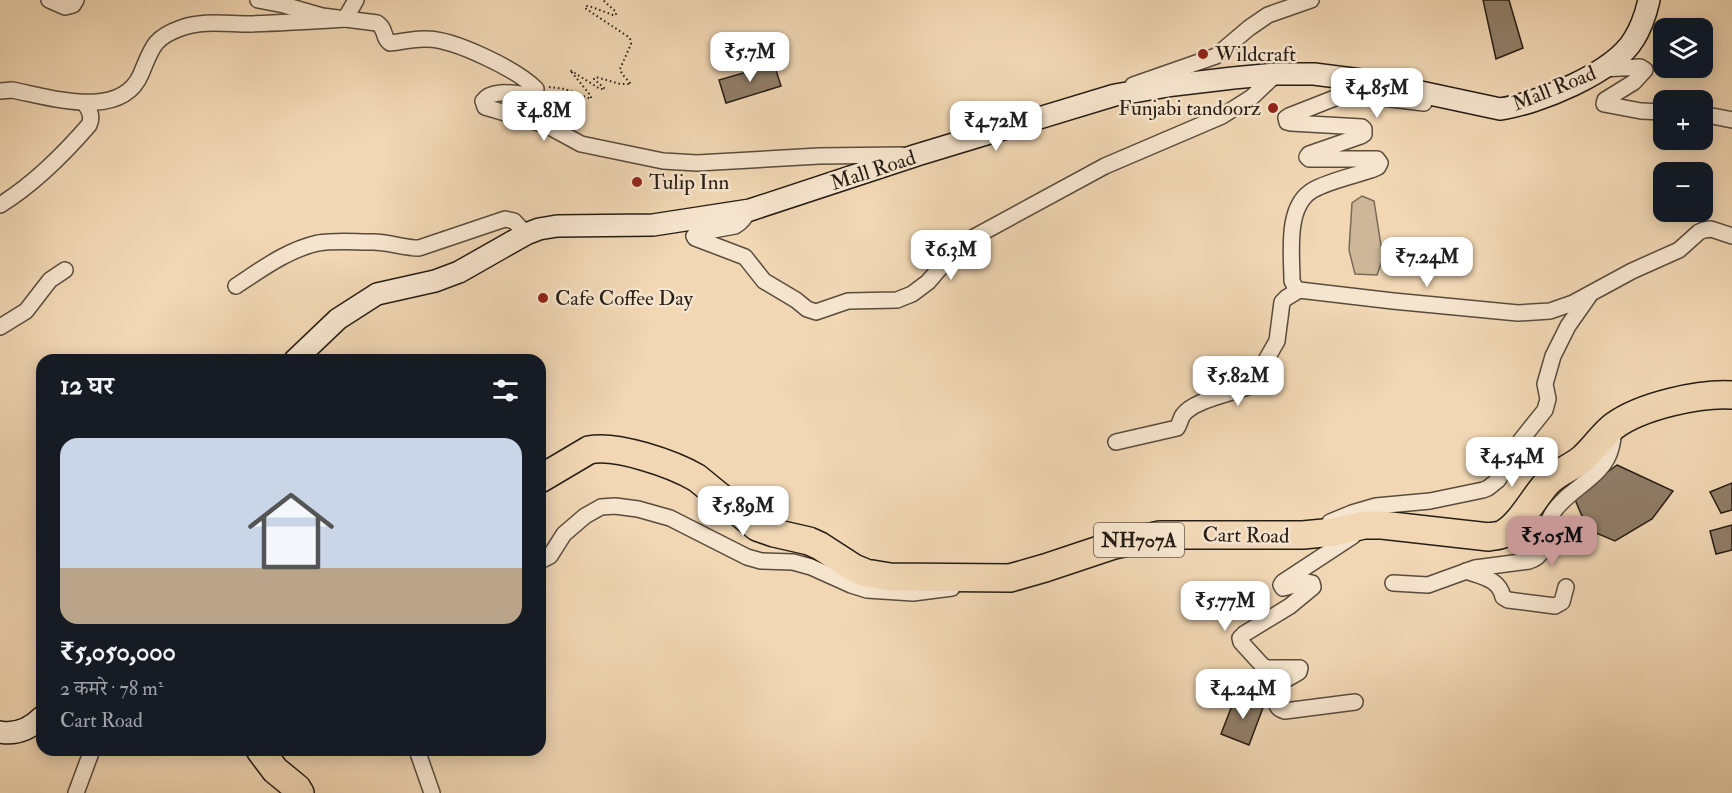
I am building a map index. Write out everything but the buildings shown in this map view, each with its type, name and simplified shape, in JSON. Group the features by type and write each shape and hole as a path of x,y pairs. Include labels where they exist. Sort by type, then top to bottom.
{"highway":[{"name":"Cart Road","path":"546,475 589,450 613,449 658,461 688,473 758,527 809,541 866,573 890,577 1010,578 1114,545 1161,535 1303,536 1371,525 1489,537 1503,534 1528,510 1552,478 1584,457 1614,426 1636,414 1663,404 1718,394 1732,395"},
{"path":"265,756 300,793"}],"street":[{"path":"49,0 65,7 73,5 76,0"},
{"path":"258,0 322,16 377,23 383,28 385,37 390,43 429,39 463,48 505,68 536,89 535,93 530,95 487,96 483,104 489,109 552,127 581,144 663,161 697,164 819,156 917,155"},
{"path":"345,19 356,0"},
{"path":"1115,95 1144,81 1216,56 1268,15 1311,0"},
{"name":"Mall Road","path":"301,354 338,319 377,294 435,281 459,272 539,229 557,226 653,225 748,211 917,155 1115,95 1174,85 1276,74 1314,74 1369,81 1500,108 1513,107 1590,77 1623,53 1634,39 1649,0"},
{"path":"0,91 12,90 84,103 104,102 125,93 138,80 151,49 164,36 181,27 202,24 286,23 345,19"},
{"path":"1602,69 1640,67 1645,70 1634,82 1605,100 1605,104 1653,112"},
{"path":"748,211 744,220 735,226 697,233 694,236 745,257 764,281 812,311 822,311 853,300 897,300 920,289 965,242 1105,166 1222,116 1252,97 1276,74"},
{"path":"1500,108 1473,113 1414,101 1351,94 1289,116 1286,120 1291,123 1362,127 1364,129 1364,134 1361,136 1309,154 1307,157 1309,159 1377,159 1380,165 1315,189 1302,200 1296,210 1292,232 1292,281 1295,287 1299,290 1393,301 1518,313 1538,312 1559,308 1678,250 1704,230 1711,229 1732,236"},
{"path":"0,205 27,187 72,145 89,125 92,121 91,114 84,103"},
{"path":"1713,116 1732,120"},
{"path":"236,286 280,257 318,243 378,242 419,248 505,219 514,221 526,234"},
{"path":"0,327 26,311 50,280 65,270"},
{"path":"1116,442 1177,428 1181,417 1189,409 1255,384 1260,379 1269,354 1277,341 1282,302 1299,290"},
{"path":"1303,536 1363,509 1442,499 1483,490 1498,480 1521,440 1545,410 1548,399 1545,384 1553,356 1568,326 1593,291"},
{"path":"1393,583 1431,585 1466,571 1529,561 1541,555 1545,547 1547,523 1550,516 1562,501 1605,463 1611,448 1614,426"},
{"path":"546,558 550,556 564,534 585,516 601,507 615,506 670,518 747,557 761,561 793,562 867,590 898,593 923,592 959,586 981,579"},
{"path":"1355,702 1280,710 1276,702 1277,687 1281,682 1299,672 1300,668 1266,668 1241,642 1240,638 1296,602 1313,587 1312,583 1307,582 1283,588 1281,585 1283,582 1371,525"},
{"path":"1466,571 1496,583 1502,588 1503,597 1508,600 1555,606 1562,602 1566,587"},
{"path":"0,732 20,732 36,723"},
{"path":"76,793 90,756"},
{"path":"419,756 432,793"}],"path":[{"path":"536,89 561,88 591,99 570,70 600,89 604,88 594,79 596,77 630,85 620,69 631,44 630,38 585,6 616,15 616,12 603,0"}],"shaded area":[{"path":"1362,196 1374,201 1383,258 1377,275 1355,274 1349,250 1352,203"}],"place":[{"name":"Wildcraft","path":"1203,54"},
{"name":"Funjabi tandoorz","path":"1273,108"},
{"name":"Tulip Inn","path":"637,182"},
{"name":"Cafe Coffee Day","path":"543,298"}]}
